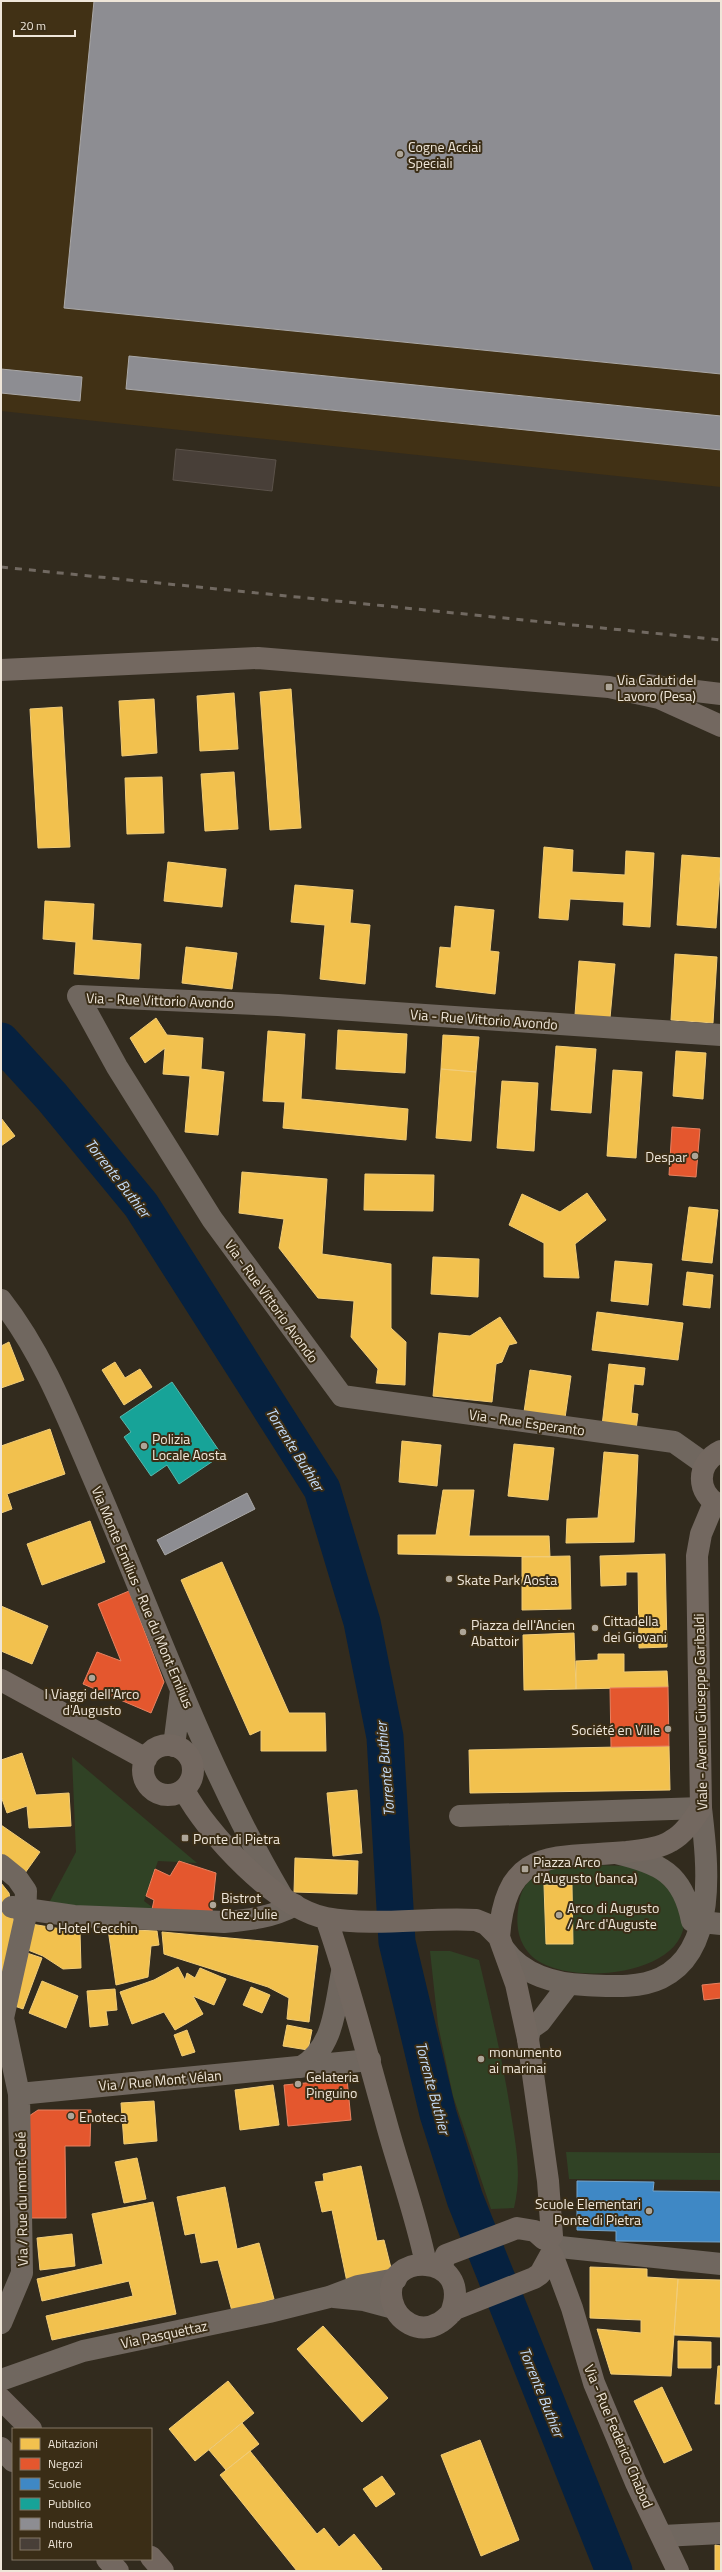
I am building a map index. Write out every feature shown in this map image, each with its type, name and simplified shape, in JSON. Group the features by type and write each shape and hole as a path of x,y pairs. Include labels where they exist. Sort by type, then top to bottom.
{"main road":[{"path":"1,2399 30,2428"},
{"path":"152,2558 163,2571"}],"street":[{"path":"1,670 258,658 609,687 659,698 721,726"},
{"path":"609,687 633,684 721,694"},
{"name":"Via - Rue Vittorio Avondo","path":"342,1396 212,1219 117,1067 78,996 278,1005 721,1035"},
{"name":"Via Monte Emilius - Rue du Mont Emilius","path":"1,1300 36,1352 138,1581 211,1762 262,1862 289,1900"},
{"name":"Via - Rue Esperanto","path":"342,1396 674,1442 713,1457"},
{"name":"Viale - Avenue Giuseppe Garibaldi","path":"712,1923 701,1808 697,1556 702,1534 718,1504 702,1485 702,1471 713,1457"},
{"path":"1,1680 146,1760"},
{"path":"174,1746 184,1698"},
{"path":"159,1746 174,1746 184,1750 191,1761 193,1774 184,1790 164,1795 152,1790 144,1779 142,1766 148,1754 159,1746"},
{"path":"184,1790 206,1825 247,1868 289,1900 326,1918 361,1920 476,1920 486,1924 514,1960 530,1971 568,1985 614,1986 646,1982 661,1978 673,1970 712,1923"},
{"path":"460,1816 701,1808"},
{"path":"502,1943 505,1899 510,1887 525,1869 547,1859 646,1850 670,1842 688,1827 701,1808"},
{"path":"614,1853 640,1859 664,1869 684,1892 692,1921 712,1923"},
{"name":"Via / Rue du mont Gelé","path":"1,1865 17,1878 26,1891 19,1908 3,2018 19,2094 22,2273 1,2323"},
{"path":"19,1908 74,1916 138,1920 246,1920 279,1913 289,1900"},
{"path":"326,1918 370,2060 385,2118 419,2226 437,2263 448,2275 454,2288 457,2309"},
{"name":"Via - Rue Federico Chabod","path":"502,1943 516,1984 528,2039 548,2182 552,2246 594,2383 636,2483 663,2536 678,2571"},
{"path":"301,2067 313,2060 322,2050 332,2024 342,1972"},
{"path":"528,2039 530,2029 540,2022 568,1985"},
{"name":"Via / Rue Mont Vélan","path":"19,2094 370,2060"},
{"path":"552,2246 540,2274 534,2278 457,2309 438,2324 422,2327 405,2322 394,2308 391,2298 396,2279 409,2267 437,2263 517,2228 535,2231 552,2246 721,2264"},
{"name":"Via Pasquettaz","path":"1,2380 83,2351 269,2312 329,2296 358,2286 396,2279"},
{"name":"Via Pasquettaz","path":"329,2296 364,2300 394,2308"},
{"path":"1,2448 12,2460"},
{"path":"663,2536 721,2533"},
{"path":"108,2560 118,2571"}],"shaded area":[{"name":"Cogne Acciai Speciali","path":"1,1 721,1 721,487 1,411"}],"green space":[{"path":"72,1757 197,1863 158,1861 144,1901 152,1907 148,1928 42,1916 76,1852"},
{"path":"583,1865 635,1866 672,1887 682,1911 684,1921 684,1925 676,1943 660,1957 638,1967 613,1972 587,1973 562,1970 542,1963 528,1952 521,1940 517,1922 519,1903 522,1892 527,1883 542,1873"},
{"path":"430,1951 450,1951 479,1960 501,2056 515,2138 518,2184 514,2208 491,2209 453,2096 438,2025"},
{"path":"566,2152 721,2153 721,2180 569,2179"}],"building: Abitazioni":[{"path":"291,689 301,828 270,830 260,692"},
{"path":"234,693 238,749 200,751 197,696"},
{"path":"154,699 157,753 122,756 119,701"},
{"path":"62,707 70,847 38,848 30,709"},
{"path":"234,772 238,829 205,831 201,774"},
{"path":"162,777 164,833 127,834 125,778"},
{"path":"544,847 573,850 572,872 625,875 626,851 654,853 650,927 623,925 624,902 570,899 568,920 539,918"},
{"path":"682,855 721,858 716,928 677,925"},
{"path":"168,862 226,869 222,907 164,901"},
{"path":"295,885 353,890 350,923 370,925 365,984 320,979 325,925 291,922"},
{"path":"45,901 94,904 92,940 141,944 139,979 74,974 76,942 43,939"},
{"path":"455,906 494,910 490,951 499,952 495,994 436,987 440,947 451,948"},
{"path":"186,947 237,953 232,989 182,983"},
{"path":"675,954 717,957 713,1023 671,1020"},
{"path":"579,961 615,964 610,1018 575,1015"},
{"path":"156,1018 167,1035 203,1038 201,1069 224,1072 218,1135 185,1132 190,1076 163,1074 165,1048 145,1063 130,1038"},
{"path":"338,1030 407,1034 405,1073 336,1069"},
{"path":"268,1031 305,1034 301,1099 408,1109 406,1140 283,1128 285,1102 263,1101"},
{"path":"443,1035 479,1037 476,1072 441,1069"},
{"path":"556,1046 596,1049 591,1113 551,1110"},
{"path":"676,1051 706,1053 703,1099 673,1096"},
{"path":"441,1069 476,1072 471,1141 436,1138"},
{"path":"613,1070 642,1072 636,1158 607,1156"},
{"path":"502,1081 538,1083 534,1151 497,1148"},
{"path":"1,1118 15,1136 1,1146"},
{"path":"242,1172 327,1179 322,1254 391,1264 391,1328 406,1342 405,1385 376,1383 378,1369 351,1337 354,1301 318,1298 279,1248 284,1219 239,1213"},
{"path":"365,1174 434,1175 433,1211 364,1210"},
{"path":"587,1193 606,1220 575,1244 579,1278 544,1277 544,1243 509,1225 522,1194 560,1212"},
{"path":"689,1207 718,1210 712,1263 682,1260"},
{"path":"433,1257 479,1259 478,1297 431,1294"},
{"path":"615,1261 652,1264 648,1305 611,1301"},
{"path":"687,1272 713,1275 710,1308 683,1305"},
{"path":"597,1312 683,1323 678,1360 592,1350"},
{"path":"500,1317 517,1343 509,1345 502,1362 496,1364 492,1402 433,1396 439,1333 470,1336"},
{"path":"9,1342 24,1380 1,1388 1,1346"},
{"path":"115,1362 125,1378 140,1369 152,1387 124,1405 102,1370"},
{"path":"609,1364 645,1368 643,1385 634,1384 631,1413 638,1414 636,1430 602,1426"},
{"path":"530,1370 571,1376 565,1418 524,1412"},
{"path":"50,1429 65,1474 7,1494 12,1509 1,1513 1,1446"},
{"path":"402,1441 441,1445 437,1486 399,1482"},
{"path":"514,1444 554,1448 548,1500 508,1496"},
{"path":"604,1452 638,1455 634,1542 566,1543 567,1519 598,1518"},
{"path":"443,1490 474,1490 469,1536 549,1536 550,1557 398,1554 398,1535 436,1535"},
{"path":"90,1521 105,1562 42,1585 27,1544"},
{"path":"665,1554 667,1647 639,1648 638,1572 626,1572 626,1585 601,1586 600,1556"},
{"path":"570,1556 571,1609 522,1610 522,1557"},
{"path":"222,1562 289,1713 325,1713 326,1751 261,1751 261,1730 250,1735 181,1580"},
{"path":"1,1606 48,1626 32,1664 1,1651"},
{"path":"574,1633 576,1689 524,1690 523,1635"},
{"path":"598,1654 624,1654 624,1672 667,1671 668,1687 576,1689 576,1661 598,1660"},
{"path":"669,1746 670,1790 470,1793 469,1750"},
{"path":"22,1753 36,1795 69,1793 71,1826 29,1828 27,1806 7,1813 1,1796 1,1760"},
{"path":"357,1790 362,1853 333,1856 327,1793"},
{"path":"1,1825 40,1852 25,1873 1,1856"},
{"path":"295,1858 358,1861 357,1894 294,1892"},
{"path":"1,1883 9,1893 12,1910 1,1910"},
{"name":"Arco di Augusto / Arc d'Auguste","path":"544,1885 572,1885 573,1944 546,1944"},
{"path":"1,1910 12,1910 15,1932 9,1975 1,1974"},
{"path":"31,1924 80,1932 81,1968 63,1969 43,1956 23,1948"},
{"path":"108,1929 157,1931 159,1945 151,1946 148,1977 116,1985"},
{"path":"162,1932 318,1946 309,2022 287,2019 289,1998 268,1987 164,1954"},
{"path":"27,1953 42,1958 23,2009 9,2004"},
{"path":"178,1967 185,1980 187,1973 195,1978 200,1968 226,1979 214,2005 193,1996 203,2014 175,2030 164,2012 132,2024 120,1992 154,1980"},
{"path":"42,1981 78,1996 66,2028 29,2013"},
{"path":"251,1987 270,1995 262,2013 243,2005"},
{"path":"115,1989 117,2010 106,2011 108,2025 90,2027 87,1991"},
{"path":"287,2025 312,2030 308,2050 283,2046"},
{"path":"187,2030 195,2052 182,2056 174,2035"},
{"path":"273,2085 279,2125 240,2130 235,2090"},
{"path":"154,2101 157,2141 124,2144 121,2103"},
{"path":"137,2158 146,2199 124,2203 115,2162"},
{"path":"361,2166 377,2241 384,2240 392,2272 347,2282 332,2210 322,2212 315,2182 324,2181 323,2174"},
{"path":"225,2187 237,2249 259,2243 274,2299 232,2311 218,2260 201,2263 195,2233 185,2235 177,2197"},
{"path":"153,2202 176,2314 52,2340 46,2316 133,2296 129,2281 42,2301 37,2279 103,2264 92,2214"},
{"path":"72,2234 75,2266 40,2270 37,2238"},
{"path":"590,2267 647,2269 647,2277 678,2279 671,2376 611,2374 597,2329 641,2333 641,2320 590,2318"},
{"path":"678,2279 721,2280 721,2337 674,2335"},
{"path":"323,2326 388,2398 362,2422 297,2349"},
{"path":"678,2341 711,2342 711,2368 678,2368"},
{"path":"718,2366 721,2366 721,2404 715,2404"},
{"path":"228,2381 254,2413 195,2461 169,2429"},
{"path":"662,2387 692,2450 664,2463 634,2401"},
{"path":"242,2423 259,2444 226,2470 209,2450"},
{"path":"480,2440 519,2540 481,2556 441,2455"},
{"path":"250,2451 317,2534 324,2528 339,2547 354,2534 382,2569 379,2571 297,2571 220,2475"},
{"path":"382,2476 395,2494 376,2507 363,2489"},
{"path":"715,2545 721,2546 721,2571 715,2571"}],"building: Negozi":[{"path":"672,1127 700,1129 696,1177 669,1175"},
{"path":"129,1591 164,1682 151,1713 83,1684 97,1652 121,1661 98,1604"},
{"path":"668,1687 669,1746 611,1747 610,1688"},
{"path":"179,1861 216,1873 211,1921 151,1914 154,1900 146,1896 155,1869 170,1876"},
{"path":"721,1983 721,1998 704,2000 702,1985"},
{"path":"347,2079 351,2120 288,2126 284,2085"},
{"path":"38,2110 91,2110 90,2146 65,2146 66,2218 29,2218 26,2118"}],"building: Scuole":[{"name":"Scuole Elementari Ponte di Pietra","path":"577,2181 654,2182 653,2191 721,2192 721,2242 616,2241 616,2231 577,2230"}],"building: Pubblico":[{"path":"172,1382 222,1455 179,1484 167,1465 151,1476 124,1437 131,1432 120,1417"}],"building: Industria":[{"name":"Cogne Acciai Speciali","path":"94,1 721,1 721,374 64,308"},
{"path":"129,356 721,416 721,450 126,389"},
{"path":"1,369 82,377 80,401 1,393"},
{"path":"247,1493 255,1509 165,1555 157,1540"}],"building: Altro":[{"path":"176,449 276,460 272,491 173,480"}],"waterway":[{"name":"Torrente Buthier","path":"1,1041 52,1097 141,1205 322,1489 362,1622 385,1737 397,1942 438,2114 465,2199 614,2571"}],"railway":[{"path":"1,567 721,640"}],"place":[{"name":"Cogne Acciai Speciali","path":"400,154"},
{"name":"Via Caduti del Lavoro (Pesa)","path":"609,687"},
{"name":"Despar","path":"695,1156"},
{"name":"Polizia Locale Aosta","path":"144,1446"},
{"name":"Skate Park Aosta","path":"449,1579"},
{"name":"Cittadella dei Giovani","path":"595,1628"},
{"name":"Piazza dell'Ancien Abattoir","path":"463,1632"},
{"name":"I Viaggi dell'Arco d'Augusto","path":"92,1678"},
{"name":"Société en Ville","path":"668,1729"},
{"name":"Ponte di Pietra","path":"185,1838"},
{"name":"Piazza Arco d'Augusto (banca)","path":"525,1869"},
{"name":"Bistrot Chez Julie","path":"213,1905"},
{"name":"Arco di Augusto / Arc d'Auguste","path":"559,1915"},
{"name":"Hotel Cecchin","path":"50,1927"},
{"name":"monumento ai marinai","path":"481,2059"},
{"name":"Gelateria Pinguino","path":"298,2084"},
{"name":"Enoteca","path":"71,2116"},
{"name":"Scuole Elementari Ponte di Pietra","path":"649,2211"}]}
